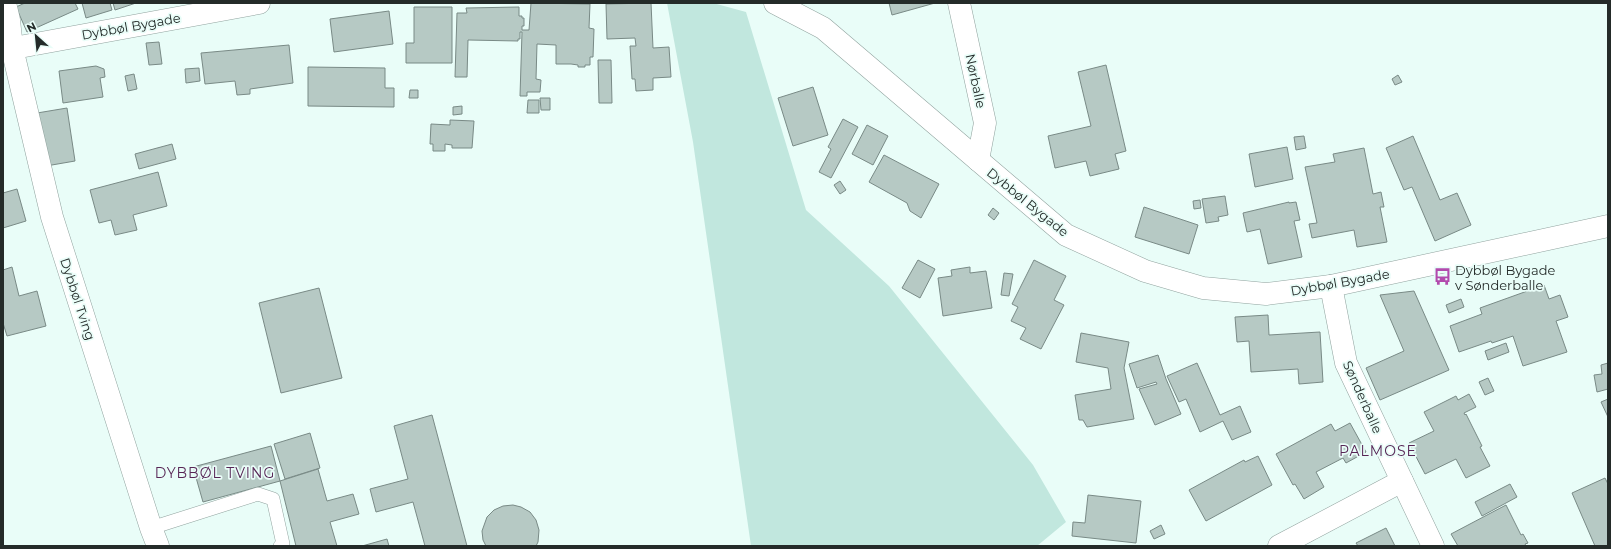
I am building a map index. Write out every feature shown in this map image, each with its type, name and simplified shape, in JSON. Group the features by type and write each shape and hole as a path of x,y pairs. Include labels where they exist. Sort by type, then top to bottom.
{"street":[{"name":"Dybbøl Bygade","path":"7,49 259,3"},
{"name":"Dybbøl Bygade","path":"776,3 823,28 1066,235 1145,271 1203,288 1266,294 1331,286 1608,226"},
{"name":"Nørballe","path":"958,3 985,123 978,160"},
{"name":"Dybbøl Tving","path":"6,15 7,49 52,217 155,537"},
{"name":"Sønderballe","path":"1331,286 1346,363 1433,546"},
{"path":"1278,546 1402,481"}],"lane":[{"path":"155,537 258,494 273,499 283,544 280,546"}],"green space":[{"path":"667,3 713,3 746,12 806,210 889,286 1033,465 1066,522 1037,546 751,546 693,142"}],"building":[{"path":"25,3 75,3 78,9 27,32 16,7"},
{"path":"82,3 110,3 112,10 86,18"},
{"path":"113,3 136,3 115,10"},
{"path":"531,3 590,4 589,28 594,29 593,57 590,57 590,65 578,67 578,65 571,64 556,64 556,45 537,44 536,79 541,80 540,92 527,92 527,96 520,96 522,32 520,32 520,39 518,39 518,41 468,40 467,77 455,77 457,13 467,13 466,8 519,7 519,16 524,18 524,26 522,26 522,30 529,30"},
{"path":"651,3 653,48 669,47 671,77 653,78 653,90 636,91 635,79 632,79 630,46 636,46 635,38 607,39 606,4"},
{"path":"889,3 935,3 892,15"},
{"path":"414,7 452,7 452,63 406,63 406,43 414,43"},
{"path":"389,11 393,44 334,52 330,19"},
{"path":"159,42 162,64 149,65 146,43"},
{"path":"289,45 293,83 250,89 250,94 237,95 235,81 205,84 201,53"},
{"path":"598,60 611,60 612,103 599,103"},
{"path":"1106,65 1126,151 1115,154 1119,169 1090,176 1086,161 1055,168 1048,136 1091,126 1078,72"},
{"path":"96,66 104,69 105,77 100,78 103,97 63,103 59,71"},
{"path":"308,67 385,68 385,88 394,88 394,107 308,106"},
{"path":"199,68 200,81 186,83 185,69"},
{"path":"134,74 137,89 128,91 125,76"},
{"path":"1398,75 1402,82 1395,85 1392,79"},
{"path":"813,87 828,135 793,146 778,98"},
{"path":"410,90 418,90 418,98 409,98"},
{"path":"540,98 550,98 550,110 541,110"},
{"path":"528,100 539,100 539,113 527,113"},
{"path":"462,106 462,114 453,115 453,107"},
{"path":"67,108 75,161 46,166 37,113"},
{"path":"843,119 858,127 831,178 819,172 831,149 828,147"},
{"path":"450,120 474,121 472,148 452,148 452,145 445,144 445,151 433,151 433,144 430,144 431,124 450,125"},
{"path":"867,125 888,136 873,165 852,154"},
{"path":"1304,136 1306,148 1296,150 1294,137"},
{"path":"1413,136 1440,200 1457,193 1471,225 1435,241 1412,187 1404,190 1386,148"},
{"path":"172,144 176,159 139,169 135,154"},
{"path":"1287,147 1293,179 1255,187 1249,154"},
{"path":"1364,148 1373,194 1381,192 1384,207 1380,207 1387,242 1357,247 1354,230 1312,238 1309,224 1317,223 1305,167 1335,162 1333,154"},
{"path":"884,155 939,184 921,218 910,211 907,203 869,182"},
{"path":"158,172 167,206 133,215 137,230 115,235 111,220 99,223 90,190"},
{"path":"840,181 846,190 840,194 834,185"},
{"path":"17,189 26,221 3,228 3,193"},
{"path":"1225,196 1228,215 1218,217 1219,221 1206,223 1202,199"},
{"path":"1200,200 1201,208 1194,209 1193,201"},
{"path":"1289,202 1296,202 1300,220 1294,221 1302,257 1268,264 1260,229 1247,232 1243,213"},
{"path":"1144,207 1198,225 1189,254 1135,237"},
{"path":"993,208 999,213 994,220 988,215"},
{"path":"918,260 935,269 920,298 902,288"},
{"path":"1034,260 1066,276 1054,300 1064,305 1041,349 1020,339 1026,328 1011,321 1018,307 1012,304"},
{"path":"12,267 19,296 37,291 46,326 7,336 3,323 3,270"},
{"path":"970,267 970,273 986,271 992,308 943,316 938,278 952,276 951,270"},
{"path":"1004,273 1013,274 1009,296 1001,295"},
{"path":"1544,285 1549,299 1560,295 1568,317 1556,321 1567,352 1523,366 1513,336 1492,343 1491,341 1459,352 1450,326 1482,314 1480,308"},
{"path":"319,288 342,378 281,393 259,303"},
{"path":"1414,291 1449,370 1380,400 1366,368 1404,351 1380,295"},
{"path":"1461,299 1464,307 1449,313 1446,305"},
{"path":"1268,315 1269,335 1320,332 1323,382 1299,384 1298,369 1251,372 1249,341 1237,342 1235,317"},
{"path":"1081,333 1129,342 1124,368 1134,419 1087,427 1083,420 1079,420 1075,395 1111,389 1108,368 1076,362"},
{"path":"1506,343 1509,352 1488,360 1485,351"},
{"path":"1158,355 1166,379 1181,414 1155,425 1139,389 1157,384 1156,382 1137,388 1129,364"},
{"path":"1197,363 1220,415 1240,406 1251,432 1232,440 1223,421 1200,432 1186,399 1179,402 1167,376"},
{"path":"1608,363 1608,389 1597,392 1594,375 1602,374 1601,365"},
{"path":"1488,378 1494,391 1485,395 1479,382"},
{"path":"1469,394 1476,407 1464,413 1465,415 1466,414 1482,446 1480,447 1490,466 1466,478 1456,459 1425,474 1409,443 1434,431 1424,412 1456,396 1458,400"},
{"path":"1608,399 1608,417 1601,402"},
{"path":"432,415 467,546 425,546 413,502 376,512 370,489 408,479 394,426"},
{"path":"1350,423 1366,452 1346,463 1343,458 1316,472 1324,487 1304,499 1295,484 1293,485 1276,454 1331,424 1335,431"},
{"path":"310,433 320,468 285,479 274,444"},
{"path":"271,446 280,481 203,502 193,467"},
{"path":"1258,456 1272,485 1206,521 1189,490 1244,460 1245,462"},
{"path":"318,469 327,501 353,494 359,514 330,522 337,546 296,546 280,481"},
{"path":"1605,478 1608,484 1608,546 1595,546 1572,493"},
{"path":"1510,484 1517,497 1482,516 1475,502"},
{"path":"1088,495 1141,501 1136,543 1072,536 1073,522 1085,523"},
{"path":"513,505 530,512 536,520 539,530 538,542 536,546 486,546 483,540 482,531 487,517 494,510 503,506"},
{"path":"1506,505 1521,535 1523,534 1528,543 1525,544 1526,546 1458,546 1451,534"},
{"path":"1161,525 1165,534 1154,539 1150,531"},
{"path":"1386,528 1395,546 1358,546 1356,543"},
{"path":"387,539 389,546 362,546"}],"place":[{"name":"Dybbøl Bygade v Sønderballe","path":"1442,277"}],"district":[{"name":"PALMOSE","path":"1378,451"},
{"name":"DYBBØL TVING","path":"215,473"}]}
